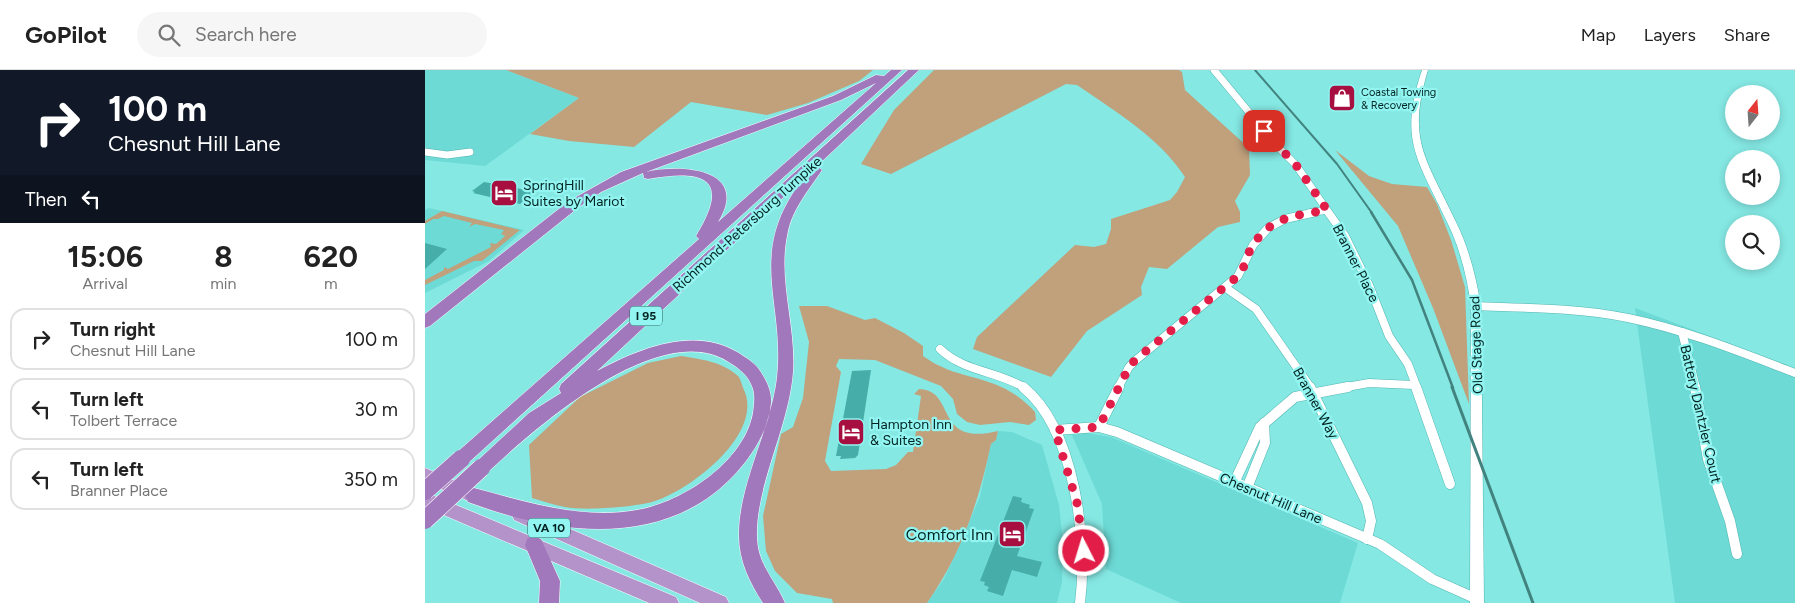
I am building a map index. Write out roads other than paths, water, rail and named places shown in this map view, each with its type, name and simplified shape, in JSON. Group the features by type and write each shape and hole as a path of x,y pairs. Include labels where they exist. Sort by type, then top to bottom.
{"highway":[{"path":"425,322 574,204 597,189 625,175 837,98 870,83 892,70"},
{"name":"Richmond-Petersburg Turnpike","path":"425,491 897,70"},
{"name":"Richmond-Petersburg Turnpike","path":"425,520 914,70"},
{"path":"775,603 759,582 751,560 748,538 752,506 776,421 786,365 777,248 782,225 791,206 820,164 826,151"},
{"path":"425,331 582,206 608,191 646,175 668,171 687,171 710,179 719,188 721,200 716,216 681,262"},
{"path":"474,496 543,514 587,521 626,520 664,511 706,489 732,467 757,431 763,407 763,396 760,385 751,370 732,355 710,348 674,348 647,354 611,370 528,425"},
{"name":"VA 10","path":"425,475 625,560 720,603"},
{"name":"VA 10","path":"425,499 670,603"},
{"path":"533,545 550,581 549,603"}],"street":[{"name":"Branner Place","path":"1214,70 1277,146 1296,165 1349,244 1369,285 1389,336 1408,364 1450,484"},
{"name":"Old Stage Road","path":"1425,70 1415,104 1415,138 1425,168 1461,243 1473,285 1476,306 1477,601"},
{"path":"425,152 447,155 470,152"},
{"path":"1099,427 1129,367 1135,360 1226,288 1243,271 1252,246 1268,227 1282,218 1327,210"},
{"name":"Branner Way","path":"1226,288 1256,309 1313,392 1367,503 1371,521 1367,539"},
{"path":"1476,306 1603,314 1682,332 1795,373"},
{"name":"Battery Dantzler Court","path":"1682,332 1692,367 1708,460 1730,521 1737,554"},
{"path":"940,349 957,364 998,374 1025,389 1045,410 1055,430 1072,480 1082,530 1084,573 1080,603"},
{"path":"1234,483 1249,447 1264,423 1295,397 1313,392 1369,383 1414,385"},
{"path":"1247,488 1265,443 1264,423"},
{"name":"Chesnut Hill Lane","path":"1055,430 1099,427 1367,539 1396,553 1432,579 1477,601"}],"railway":[{"path":"1255,70 1337,164 1372,213"},
{"path":"1371,212 1412,280 1453,388"},
{"path":"1452,387 1533,603"}],"place":[{"name":"Coastal Towing & Recovery","path":"1342,98"},
{"name":"SpringHill Suites by Mariot","path":"504,193"},
{"name":"Hampton Inn & Suites","path":"851,432"},
{"name":"Comfort Inn","path":"1012,534"}]}
